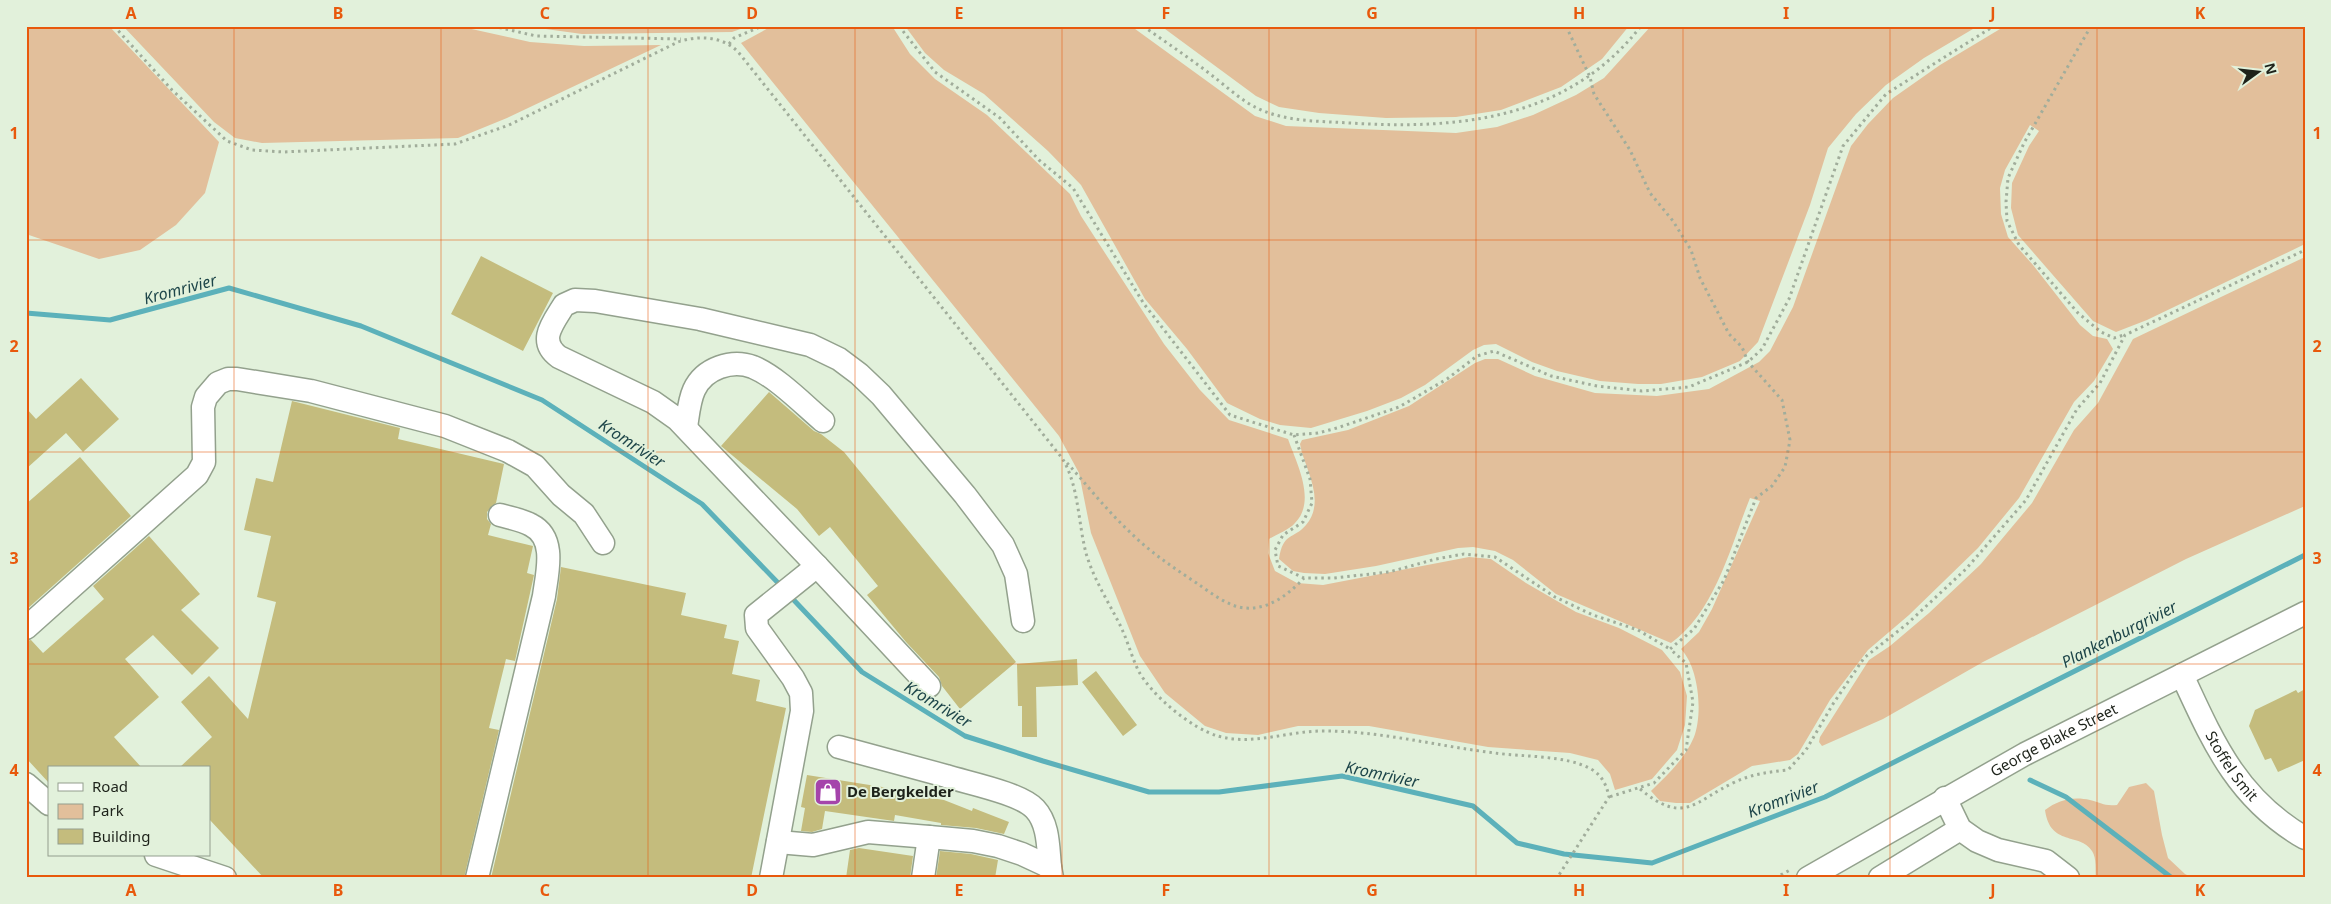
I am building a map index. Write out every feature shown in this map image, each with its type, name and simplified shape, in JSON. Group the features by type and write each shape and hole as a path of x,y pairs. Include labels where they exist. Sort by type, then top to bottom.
{"street":[{"path":"929,686 808,573 686,427 653,402 559,357 551,351 547,340 564,305 575,300 595,301 700,319 810,345 839,358 881,395 964,495 1002,545 1016,574 1023,621"},
{"path":"686,427 695,388 704,376 726,364 753,367 768,376 823,421"},
{"path":"26,628 197,475 204,462 203,407 206,396 211,388 228,379 311,392 445,426 508,451 535,466 561,495 584,514 603,543"},
{"path":"477,878 544,596 548,564 549,547 539,530 530,524 500,515"},
{"path":"771,878 802,711 801,693 793,678 757,628 756,615 808,573"},
{"name":"George Blake Street","path":"1820,875 1945,798 2025,754 2305,613"},
{"name":"Stoffel Smit","path":"2182,675 2206,726 2232,774 2269,814 2305,838"},
{"path":"839,747 990,789 1022,800 1034,808 1041,816 1046,829 1051,872"},
{"path":"26,784 48,803"},
{"path":"1945,798 1960,829 1977,841 1998,850 2046,861 2068,878"},
{"path":"1880,878 1960,829"},
{"path":"778,842 813,845 868,832 929,837 998,846 1022,854 1051,872"},
{"path":"924,878 929,837"},
{"path":"159,856 225,878"}],"path":[{"path":"493,26 536,36 684,40"},
{"path":"729,44 734,38 762,26"},
{"path":"899,26 934,72 1000,118 1039,160 1072,188 1144,304 1230,415 1294,435 1328,431 1399,407 1447,379 1477,356 1494,351 1551,376 1598,386 1642,391 1689,387 1748,362 1762,349 1789,299 1842,146 1886,94 1994,26"},
{"path":"1143,26 1255,108 1294,119 1386,126 1455,122 1502,116 1553,97 1590,77 1611,60 1641,26"},
{"path":"1566,26 1590,77 1594,94 1630,150 1650,193 1673,221 1691,250 1700,278 1729,334 1742,347 1748,362 1782,400 1790,440 1785,467 1772,486 1756,498 1724,580 1694,629 1670,649"},
{"path":"2091,26 2024,143 2008,178 2006,202 2007,221 2019,245 2078,313 2101,332 2114,338 2125,335 2305,250"},
{"path":"1640,788 1662,804 1690,808 1749,776 1788,770 1806,750 1833,704 1864,658 1907,624 1966,569 2026,500 2077,409 2100,383 2125,335"},
{"path":"1294,435 1310,478 1312,503 1303,522 1283,536 1275,550 1278,566 1304,578 1334,578 1389,572 1436,558 1464,554 1495,558 1555,597 1593,615 1638,630 1670,649 1686,662 1693,702 1686,750 1654,783 1608,797 1599,815 1557,878"},
{"path":"1062,458 1131,533 1160,559 1210,593 1230,604 1244,608 1263,606 1279,600 1293,590 1304,578"}],"green space":[{"path":"26,26 109,26 219,142 205,193 176,225 140,250 99,259 26,234"},
{"path":"123,26 458,26 530,42 584,46 661,45 507,118 458,138 262,143 235,138 214,122"},
{"path":"524,26 749,26 732,32 582,34"},
{"path":"772,26 892,26 910,54 935,79 987,115 1070,194 1081,216 1164,344 1200,390 1229,420 1288,439 1303,481 1304,504 1301,514 1295,523 1269,539 1268,553 1275,571 1297,583 1323,585 1469,557 1491,559 1526,583 1576,612 1619,628 1662,650 1680,672 1687,696 1685,725 1677,750 1652,779 1615,790 1610,774 1598,760 1570,753 1488,747 1369,726 1298,726 1258,735 1226,733 1205,726 1165,693 1140,656 1091,533 1079,473 1059,436 741,43"},
{"path":"905,26 1131,26 1255,116 1286,126 1456,133 1497,127 1533,115 1576,95 1604,78 1651,26 1978,26 1924,58 1886,85 1856,114 1828,148 1810,205 1758,342 1740,361 1702,377 1661,384 1638,384 1600,381 1557,371 1532,362 1496,344 1484,345 1473,350 1425,385 1401,398 1367,411 1311,428 1280,425 1260,419 1227,403 1187,349 1145,299 1081,185 1048,151 984,94 944,70 925,53"},
{"path":"1161,26 1629,26 1602,59 1561,87 1501,110 1456,117 1386,118 1319,113 1279,107 1256,96"},
{"path":"2005,26 2305,26 2305,244 2147,320 2116,332 2093,321 2018,235 2011,208 2012,183 2029,146 2039,131 2030,125 2005,170 2000,188 2001,214 2008,237 2033,265 2080,325 2093,336 2107,339 2113,349 2094,381 2074,402 2019,498 1978,548 1909,615 1868,650 1830,700 1798,754 1790,760 1752,766 1690,803 1660,801 1651,791 1686,752 1697,727 1698,691 1692,667 1681,649 1699,632 1712,609 1760,501 1750,498 1720,576 1710,596 1686,630 1671,643 1556,594 1513,560 1495,551 1473,547 1458,548 1376,566 1325,574 1293,571 1279,559 1283,544 1306,525 1312,515 1314,505 1312,484 1300,444 1302,440 1348,430 1409,406 1475,363 1485,359 1498,359 1535,376 1595,393 1657,396 1709,389 1759,362 1770,351 1793,307 1851,146 1868,124 1893,98 1940,65"},
{"path":"2305,257 2305,506 2186,559 1983,662 1883,719 1822,746 1819,742 1820,737 1869,660 1890,646 1929,613 1981,564 2032,503 2074,430 2098,403 2133,339"},
{"path":"2146,783 2154,791 2168,858 2185,874 2193,878 2096,878 2094,854 2092,851 2087,845 2059,834 2053,829 2048,822 2045,810 2060,801 2072,799 2084,799 2105,805 2117,805 2129,787"}],"building":[{"path":"481,256 553,293 523,351 451,314"},
{"path":"81,378 119,419 83,452 66,433 26,469 26,408 36,419"},
{"path":"769,392 814,431 821,434 844,452 1016,662 960,709 942,686 939,677 906,642 867,595 878,586 830,527 819,536 797,509 721,446"},
{"path":"292,401 400,428 398,439 504,464 496,503 487,512 487,519 491,524 488,535 533,546 527,573 534,575 515,661 506,659 489,728 499,730 464,878 264,878 210,820 210,766 181,766 212,737 181,702 209,676 248,719 276,602 257,597 271,536 244,530 256,478 273,482"},
{"path":"80,457 131,516 26,610 26,504"},
{"path":"149,536 200,594 181,610 219,648 192,675 153,635 125,659 159,697 114,737 140,766 48,766 48,782 26,758 26,641 31,640 43,653 104,599 93,586"},
{"path":"561,567 686,593 681,615 727,625 724,638 739,641 732,674 760,680 756,701 786,708 751,878 491,878 557,599"},
{"path":"1077,659 1078,685 1036,687 1037,737 1022,737 1022,706 1018,706 1017,664"},
{"path":"1096,671 1137,725 1123,736 1082,682"},
{"path":"2305,689 2305,760 2278,772 2271,758 2265,760 2249,726 2255,710 2296,690 2298,693"},
{"path":"807,775 926,794 925,797 944,800 972,811 973,808 1009,822 1004,834 976,828 941,825 941,823 895,815 894,821 825,811 822,829 812,832 801,831 805,808 801,807"},
{"path":"859,848 913,856 910,878 846,878 850,850"},
{"path":"940,851 971,854 998,860 995,878 936,878"}],"waterway":[{"name":"Kromrivier","path":"26,313 110,320 229,288 361,326 542,400 702,504 782,587"},
{"name":"Kromrivier","path":"789,595 862,672 965,736 1043,761 1149,792 1219,792 1342,776 1473,806 1517,843 1564,854 1652,863 1825,797 2305,555"},
{"name":"Kromrivier","path":"2030,780 2066,797 2172,878"}],"place":[{"name":"De Bergkelder","path":"828,792"}],"water label":[{"name":"Plankenburgrivier","path":"2119,634"}]}
